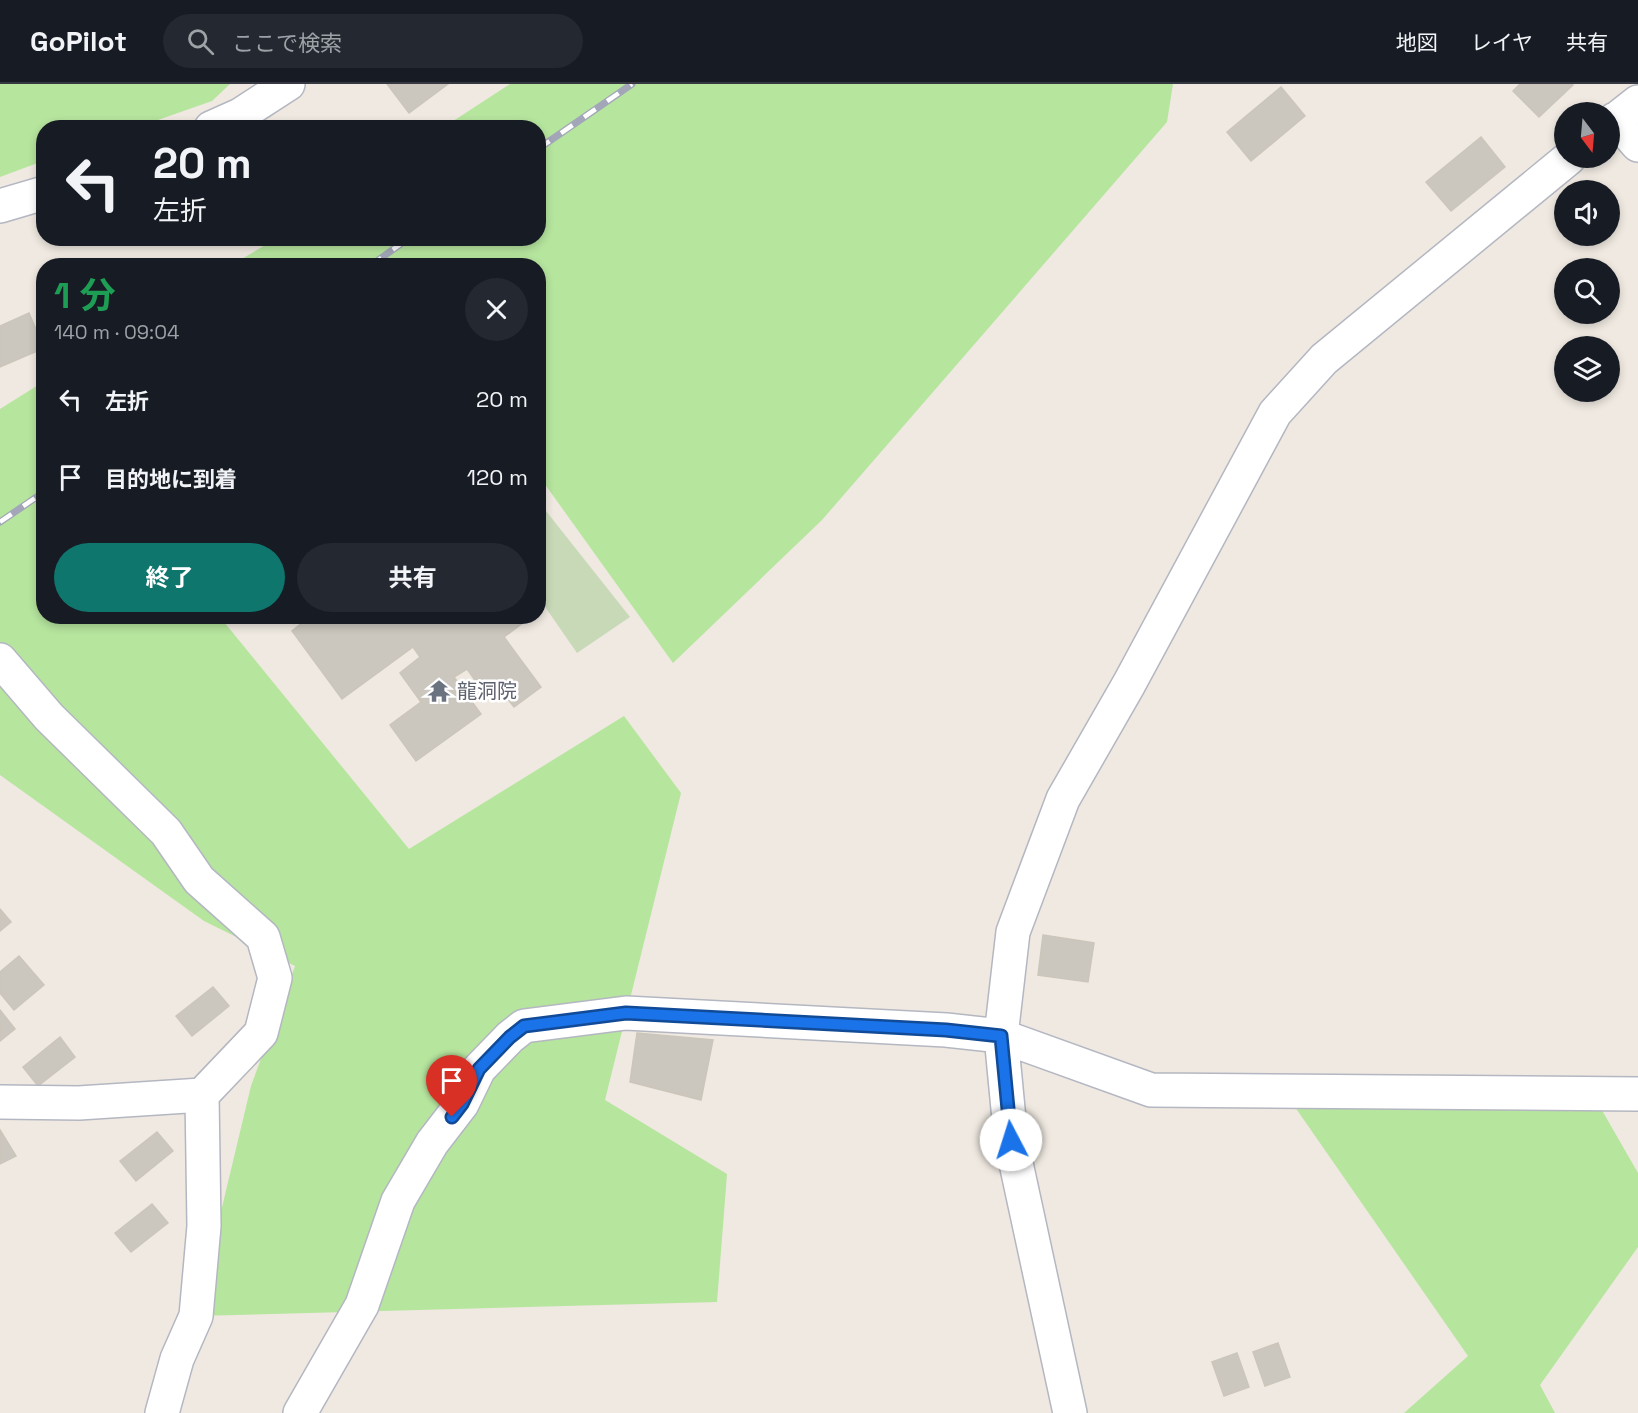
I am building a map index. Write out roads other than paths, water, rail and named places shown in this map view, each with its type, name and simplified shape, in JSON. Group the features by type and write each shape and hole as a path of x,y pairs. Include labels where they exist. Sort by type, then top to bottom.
{"street":[{"path":"229,120 288,84"},
{"path":"1621,115 1638,145"},
{"path":"1070,1413 1011,1140 1001,1036 1013,932 1063,799 1129,684 1275,413 1324,359 1557,168"},
{"path":"0,206 36,195"},
{"path":"0,660 50,717 166,832 199,880 262,937 275,978 261,1033 202,1095 78,1103 0,1102"},
{"path":"300,1413 362,1305 398,1202 415,1172 432,1143 462,1104 479,1069 524,1026 626,1013 934,1029 1001,1036 1150,1090 1638,1094"},
{"path":"162,1413 177,1359 196,1316 204,1226 202,1095"}],"railway":[{"path":"546,143 632,84"},
{"path":"381,258 398,246"},
{"path":"0,522 36,497"}],"place":[{"name":"龍洞院","path":"439,691"}]}
